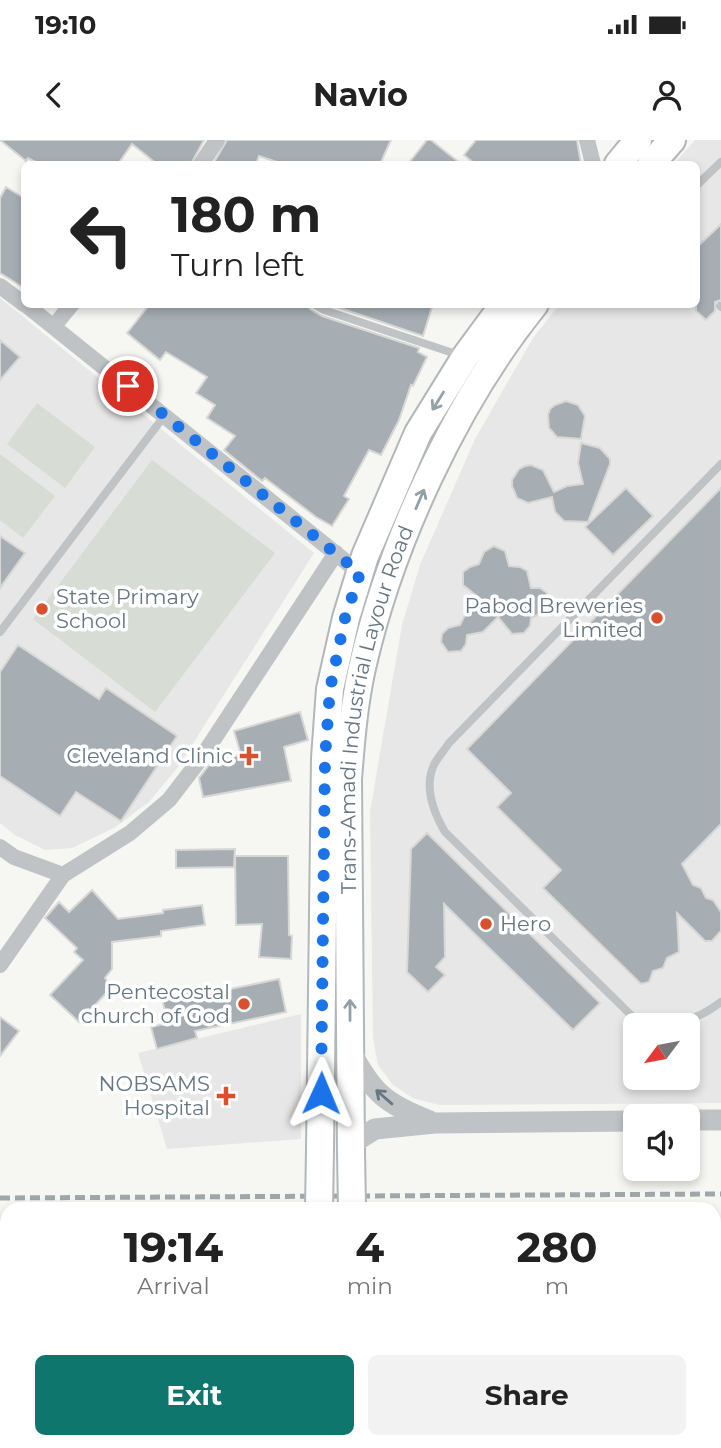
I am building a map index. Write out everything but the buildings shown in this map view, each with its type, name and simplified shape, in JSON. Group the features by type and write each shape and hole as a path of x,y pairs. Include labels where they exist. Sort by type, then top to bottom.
{"main road":[{"path":"620,161 638,140"},
{"path":"654,161 672,140"},
{"name":"Trans-Amadi Industrial Layour Road","path":"319,1202 325,758 330,689 345,618 360,573 418,433 465,357 501,308"},
{"name":"Trans-Amadi Industrial Layour Road","path":"352,1202 348,779 353,723 362,670 388,579 425,487 481,383 532,308"}],"street":[{"path":"203,161 217,140"},
{"path":"587,140 592,161"},
{"path":"0,286 21,301"},
{"path":"30,308 360,573"},
{"path":"54,326 69,308"},
{"path":"0,965 63,875 130,834 169,800 202,757 336,553"},
{"path":"0,847 14,857 63,875"},
{"path":"350,1050 380,1095 407,1112 435,1123"},
{"path":"700,1120 721,1120"},
{"path":"351,1148 375,1129 435,1123 623,1121"}],"lane":[{"path":"700,182 721,163"},
{"path":"321,308 465,357"},
{"path":"0,632 165,415"},
{"path":"721,464 449,743 433,765 430,781 435,816 445,832 636,1021 652,1025 682,1022 701,1016 721,1002"}],"shaded area":[{"path":"695,140 721,140 721,1103 439,1105 413,1098 393,1085 378,1065 373,1037 370,812 402,625 420,565 475,439 533,338 557,308 700,308 700,161 677,161"},
{"path":"0,298 314,553 178,767 149,802 114,828 72,848 45,850 15,835 0,823"},
{"path":"37,403 95,447 65,488 7,444"},
{"path":"0,454 55,496 23,538 0,520"},
{"path":"152,460 275,553 155,712 33,619"},
{"name":"NOBSAMS Hospital","path":"301,1014 301,1139 167,1149 138,1053"}],"railway":[{"path":"0,1198 721,1194"}],"place":[{"name":"State Primary School","path":"42,609"},
{"name":"Pabod Breweries Limited","path":"657,618"},
{"name":"Cleveland Clinic","path":"249,756"},
{"name":"Hero","path":"486,924"},
{"name":"Pentecostal church of God","path":"244,1004"},
{"name":"NOBSAMS Hospital","path":"226,1096"}],"route":[{"path":"128,386 360,573 345,618 330,689 325,758 321,1093"}]}
